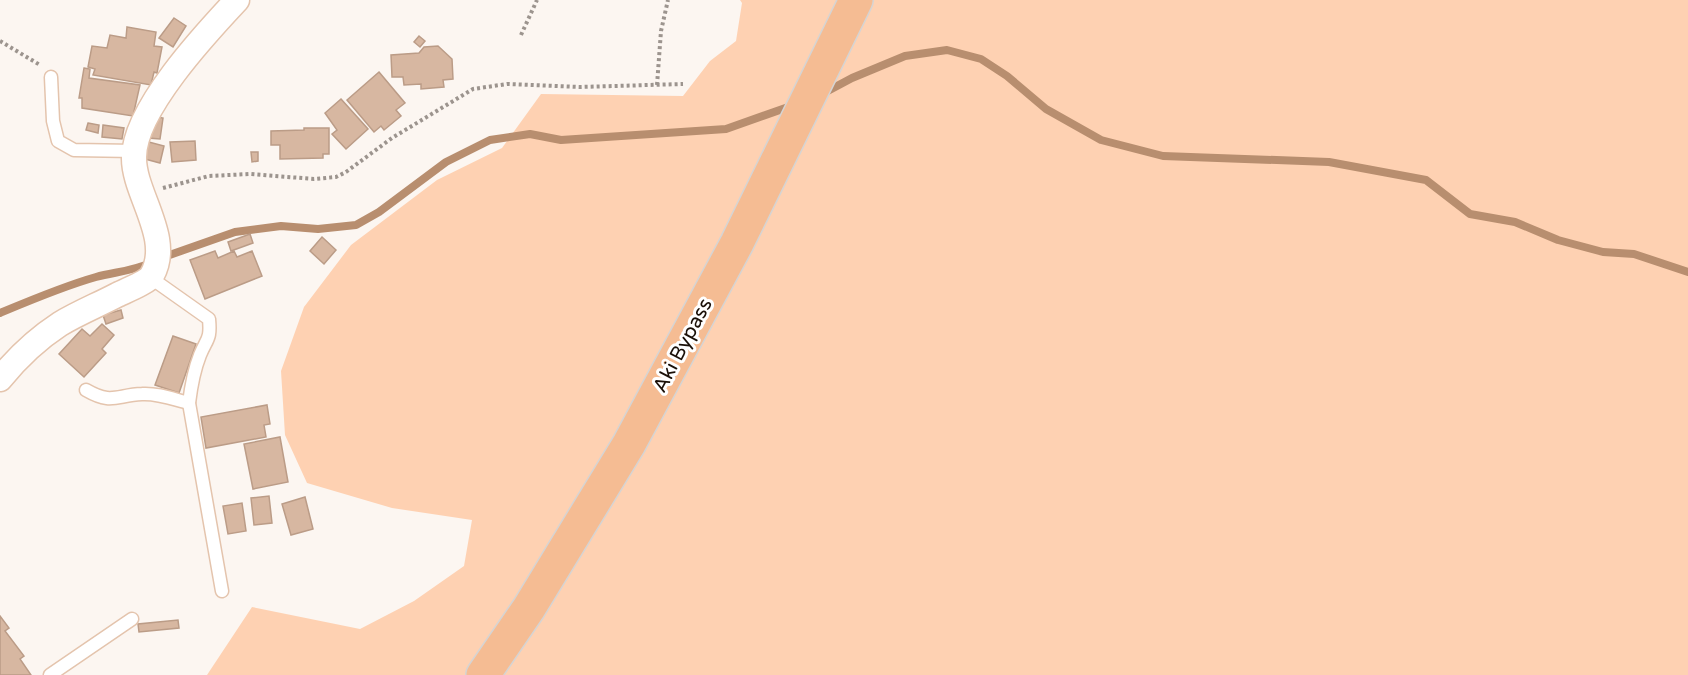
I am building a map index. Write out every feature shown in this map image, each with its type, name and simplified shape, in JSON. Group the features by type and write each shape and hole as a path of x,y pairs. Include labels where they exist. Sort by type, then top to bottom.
{"highway":[{"name":"Aki Bypass","path":"483,675 529,608 629,444 737,243 856,0"}],"street":[{"path":"0,379 36,342 60,324 151,278 158,262 157,241 134,157 135,151 156,98 206,33 237,0"}],"lane":[{"path":"51,77 53,121 58,141 74,150 135,151"},
{"path":"151,278 209,319 211,336 200,355 189,403 222,591"},
{"path":"86,390 101,399 141,394 158,395 189,403"},
{"path":"50,675 132,619"}],"path":[{"path":"521,35 537,0"},
{"path":"657,85 661,31 668,0"},
{"path":"0,41 24,54 48,71 51,77"},
{"path":"144,196 167,187 209,176 250,174 336,177 392,138 473,89 507,84 580,87 683,84"}],"shaded area":[{"path":"740,0 1688,0 1688,675 207,675 252,607 360,629 414,601 464,566 472,520 392,508 307,483 285,435 281,371 304,307 351,245 437,180 502,148 541,94 683,96 710,61 736,41 742,3"}],"building":[{"path":"174,18 186,26 173,47 159,38"},
{"path":"127,27 156,32 154,46 162,47 157,73 154,72 151,85 93,75 95,69 88,67 92,46 107,48 110,35 126,38"},
{"path":"419,36 425,41 420,47 414,42"},
{"path":"438,46 452,59 453,79 443,80 444,87 421,89 421,84 404,85 403,77 392,77 391,55 419,53 424,47"},
{"path":"84,68 90,69 89,78 140,85 133,116 82,108 82,98 79,98"},
{"path":"379,72 405,103 396,110 401,116 384,130 381,126 374,132 347,100"},
{"path":"341,99 368,129 346,149 332,134 337,130 325,113"},
{"path":"152,116 163,118 160,139 148,138"},
{"path":"88,123 99,125 98,133 86,130"},
{"path":"103,125 124,128 122,139 102,137"},
{"path":"304,128 329,128 329,154 323,154 323,158 280,159 280,145 271,145 271,131 304,130"},
{"path":"145,141 164,146 160,163 141,158"},
{"path":"195,141 196,160 172,162 170,142"},
{"path":"251,152 258,152 258,161 252,162"},
{"path":"250,234 253,243 231,251 228,242"},
{"path":"322,237 336,250 324,264 310,251"},
{"path":"215,251 218,258 234,251 237,257 252,251 262,276 205,299 190,260"},
{"path":"121,310 123,318 106,324 103,315"},
{"path":"102,324 114,335 102,349 106,353 84,377 59,354 82,329 90,336"},
{"path":"173,336 196,344 179,393 155,385"},
{"path":"267,405 270,424 264,425 266,437 206,448 201,417"},
{"path":"280,437 288,482 253,489 244,444"},
{"path":"269,496 272,523 254,525 251,498"},
{"path":"305,497 313,529 291,535 282,504"},
{"path":"242,503 246,531 228,534 223,506"},
{"path":"0,616 9,628 5,631 24,656 20,659 31,675 0,675"},
{"path":"178,620 179,628 139,632 138,624"}],"waterway":[{"path":"822,94 852,78 905,56 947,50 981,59 1007,76 1046,109 1101,140 1163,156 1329,162 1426,180 1470,214 1515,222 1558,240 1603,252 1634,254 1688,272"},
{"path":"161,258 235,232 281,226 318,229 356,225 379,212 446,162 490,140 530,134 561,140 726,129 794,105"},
{"path":"0,313 72,285 150,263"}]}
